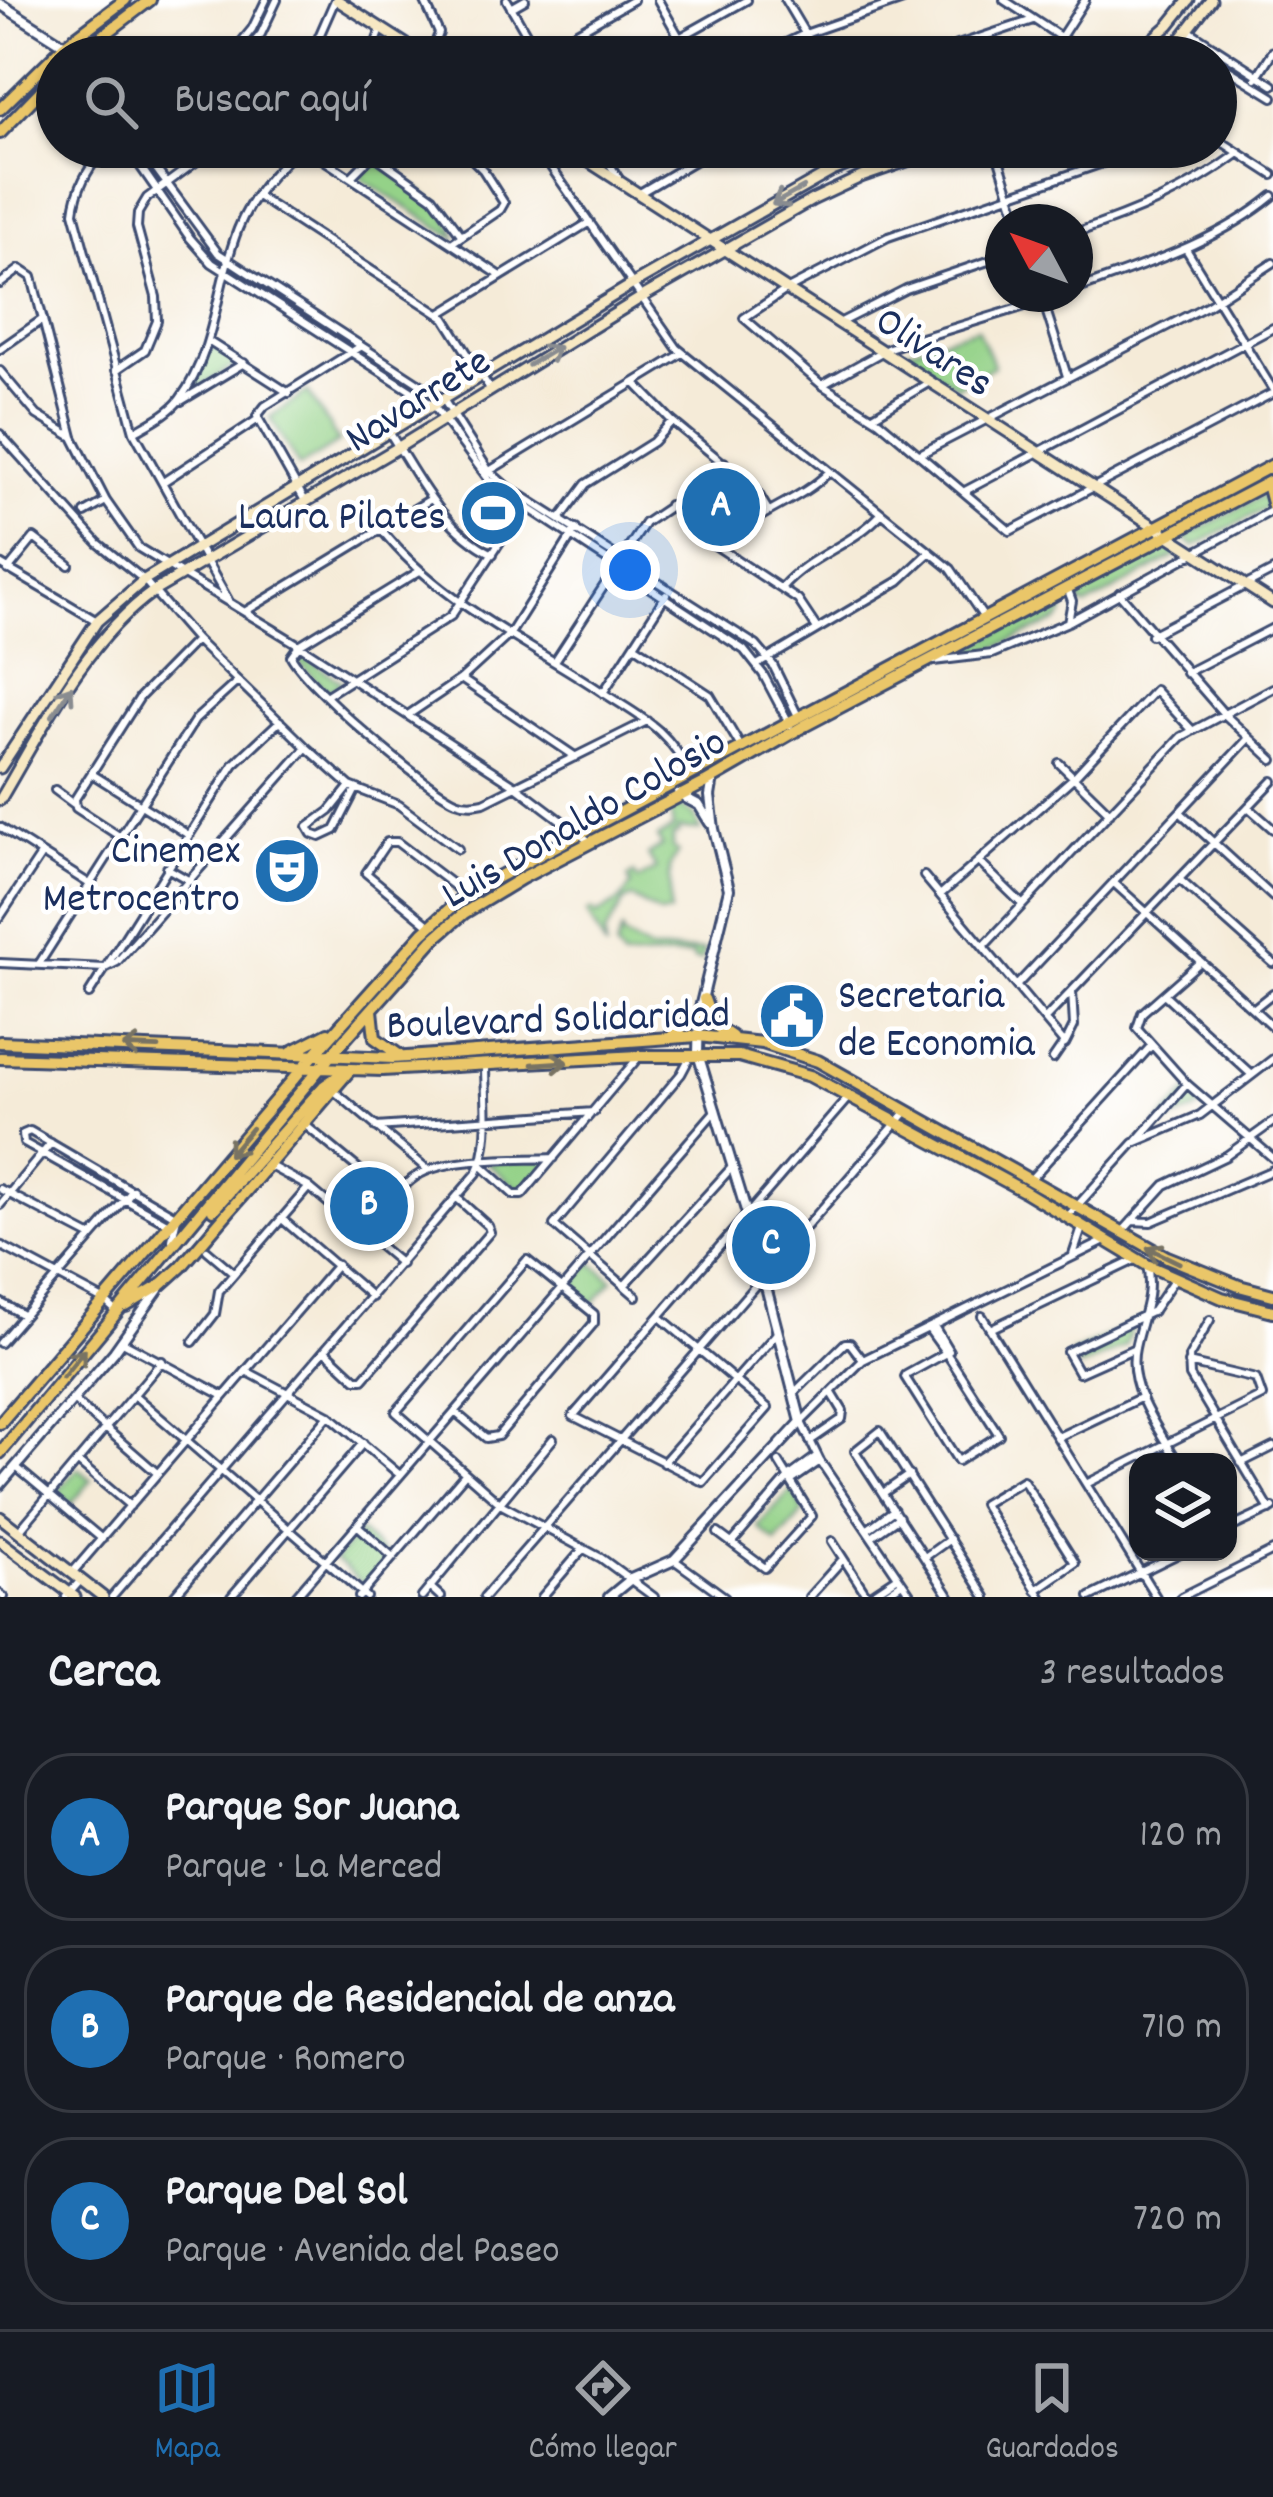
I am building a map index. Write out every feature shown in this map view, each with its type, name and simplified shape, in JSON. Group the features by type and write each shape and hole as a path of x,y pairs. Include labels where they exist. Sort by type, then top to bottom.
{"main road":[{"path":"77,36 125,0"},
{"path":"101,36 150,0"},
{"path":"336,0 393,36"},
{"path":"1157,36 1189,0"},
{"path":"1183,36 1209,1"},
{"path":"113,8 122,20"},
{"path":"0,109 36,74"},
{"path":"3,126 36,94"},
{"name":"Olivares","path":"598,168 1273,603"},
{"name":"Navarrete","path":"0,768 97,621 144,580 633,284 838,168"},
{"name":"Navarrete","path":"0,800 109,632 154,591 642,297 836,187 884,168"},
{"name":"Luis Donaldo Colosio","path":"0,1423 314,1055 430,926 466,894 741,747 1070,596 1156,529 1273,465"},
{"path":"1270,482 1273,509"},
{"name":"Luis Donaldo Colosio","path":"0,1453 331,1055 433,940 464,913 713,778 796,723 984,619 1138,545 1168,537 1270,482"},
{"path":"24,759 24,748 38,725 31,719"},
{"path":"670,1038 701,1006 713,1024 735,1039"},
{"path":"373,1007 375,1038 402,1057"},
{"path":"286,1054 341,1026"},
{"name":"Boulevard Solidaridad","path":"0,1042 402,1057 698,1036 735,1039 818,1061 1029,1181 1071,1212 1082,1227 1142,1262 1222,1298 1273,1311"},
{"name":"Boulevard Solidaridad","path":"0,1058 349,1070 739,1056 788,1068 849,1096 1071,1212 1212,1277 1273,1294"},
{"path":"259,1068 275,1083 277,1099"},
{"path":"116,1311 161,1285 270,1166 349,1070"},
{"path":"191,1226 205,1218 329,1081 349,1070"},
{"path":"0,1517 107,1597"},
{"path":"2,1546 70,1596"}],"street":[{"path":"246,36 266,0"},
{"path":"259,36 277,0"},
{"path":"320,36 336,0"},
{"path":"424,0 439,36"},
{"path":"525,0 509,4 527,36"},
{"path":"572,36 633,0"},
{"path":"658,0 678,36"},
{"path":"681,36 747,0"},
{"path":"785,0 805,34"},
{"path":"801,36 903,0"},
{"path":"1062,36 1085,0"},
{"path":"1006,1 1058,36"},
{"path":"0,4 49,36"},
{"path":"986,36 1034,20"},
{"path":"378,36 381,29"},
{"path":"1188,30 1196,36"},
{"path":"1255,79 1273,51"},
{"path":"1237,66 1273,97"},
{"path":"1237,71 1273,85"},
{"path":"1239,153 1273,176"},
{"path":"93,168 76,193 74,212 134,432 228,600"},
{"path":"142,168 200,251 225,271 408,388 438,402"},
{"path":"155,168 208,244 413,379 449,414 486,473 554,527 744,650 796,723"},
{"path":"116,370 145,350 157,320 138,213 157,190 188,168"},
{"path":"178,403 208,341 238,229 256,195 282,168"},
{"path":"336,168 501,276"},
{"path":"351,177 360,168"},
{"path":"392,168 433,197 462,236"},
{"path":"453,242 504,203 481,168"},
{"path":"552,168 683,353 931,552 960,580 984,619"},
{"path":"612,168 621,183"},
{"path":"638,194 682,168"},
{"path":"1002,168 1013,204"},
{"path":"1092,168 888,237 744,316 822,385 873,416 1009,530 1273,392 1186,249"},
{"path":"1093,227 1153,206 1217,168"},
{"path":"256,195 440,314 490,389"},
{"path":"1093,283 1186,249 1246,217 1273,196"},
{"path":"440,314 590,222"},
{"path":"838,324 906,289 985,262"},
{"path":"920,454 1218,299 1273,263"},
{"path":"0,284 20,269 32,277 73,437 106,501 140,548 516,786 590,842"},
{"path":"822,385 882,352 1001,312"},
{"path":"1046,312 1067,377"},
{"path":"0,349 44,319"},
{"path":"965,491 1273,328"},
{"path":"208,341 290,393"},
{"path":"163,482 257,420 265,406 361,346"},
{"path":"486,473 683,353"},
{"path":"134,432 244,363"},
{"path":"0,371 37,415 73,437"},
{"path":"408,388 413,379"},
{"path":"873,416 928,383"},
{"path":"637,385 672,422 756,490 768,510"},
{"path":"257,420 306,503"},
{"path":"554,527 586,484 649,444 672,422"},
{"path":"389,432 431,500 460,534 493,554"},
{"path":"0,434 98,544 144,580 196,640 306,747 353,787 398,806 458,849"},
{"path":"555,661 645,523 706,482 724,462"},
{"path":"723,550 737,532 768,510 803,495 830,471"},
{"path":"245,611 431,500"},
{"path":"85,513 106,501"},
{"path":"525,503 560,519 755,645 767,657 796,723"},
{"path":"327,695 439,627 460,604 525,503"},
{"path":"669,505 691,528 782,587 805,607 816,627"},
{"path":"930,662 996,652 1068,622 1273,509"},
{"path":"782,587 798,569 859,535 881,514"},
{"path":"381,529 418,572 460,604 647,721 677,746 690,774"},
{"path":"407,715 461,679 510,634 576,529"},
{"path":"8,570 34,538 69,566"},
{"path":"757,665 899,581 931,552"},
{"path":"0,564 97,621"},
{"path":"1151,634 1273,571"},
{"path":"418,572 299,645 292,661 414,772 458,802 484,802 647,721"},
{"path":"603,693 670,589"},
{"path":"1119,593 1186,674 1249,739 1269,750 1273,760"},
{"path":"1070,596 1087,611"},
{"path":"1068,622 1070,596"},
{"path":"1186,674 1273,628"},
{"path":"75,806 140,698 196,640"},
{"path":"634,645 701,687 717,704 741,747"},
{"path":"461,679 576,757"},
{"path":"39,964 196,720 238,681"},
{"path":"984,946 1178,740 1273,688"},
{"path":"940,895 1073,778 1156,690 1192,730"},
{"path":"89,994 234,764 280,721"},
{"path":"1018,984 1249,739"},
{"path":"0,963 105,968 128,953 306,747"},
{"path":"1058,763 1110,813"},
{"path":"92,774 187,834"},
{"path":"713,778 714,830 729,889 701,1006 697,1059 748,1217 801,1422 819,1458 912,1597"},
{"path":"1046,1018 1273,781"},
{"path":"353,787 335,830 320,837 311,834 308,827 353,787"},
{"path":"663,788 699,805 714,830"},
{"path":"55,790 119,836"},
{"path":"337,802 347,808"},
{"path":"1249,807 1273,829"},
{"path":"1180,812 1272,894"},
{"path":"0,827 89,884"},
{"path":"430,926 368,878 366,868 387,842 397,842 466,894"},
{"path":"0,917 41,854"},
{"path":"979,862 1022,904"},
{"path":"167,868 190,881"},
{"path":"924,876 1065,1044"},
{"path":"1180,880 1273,963"},
{"path":"1114,883 1273,1028"},
{"path":"1200,962 1138,1018 1139,1034 1187,1084 1273,1158"},
{"path":"1053,1059 1074,1026 1072,991"},
{"path":"1164,994 1252,1075"},
{"path":"1253,1009 1273,994"},
{"path":"1029,1181 1151,1046"},
{"path":"107,1597 458,1198 481,1163 487,1118 484,1067 489,1052"},
{"path":"481,1163 514,1195 522,1195 639,1056"},
{"path":"635,1296 555,1229 555,1221 697,1059"},
{"path":"683,1070 697,1059"},
{"path":"1134,1143 1213,1106 1273,1059"},
{"path":"1071,1212 1187,1084"},
{"path":"333,1090 428,1169"},
{"path":"660,1317 767,1406 705,1481 573,1416 849,1096"},
{"path":"295,1597 716,1110"},
{"path":"484,1597 907,1110"},
{"path":"376,1127 595,1112"},
{"path":"1121,1234 1165,1185 1226,1156 1273,1122"},
{"path":"304,1124 394,1198"},
{"path":"700,1128 721,1126"},
{"path":"30,1131 133,1190 174,1221 43,1153 22,1141 23,1135 30,1131"},
{"path":"0,1205 51,1143"},
{"path":"365,1233 394,1198 428,1169 554,1158"},
{"path":"270,1166 310,1186 400,1264"},
{"path":"624,1286 733,1166"},
{"path":"1132,1221 1151,1222 1273,1170"},
{"path":"342,1214 371,1180"},
{"path":"193,1342 215,1314 219,1291 310,1186"},
{"path":"0,1189 92,1237"},
{"path":"0,1343 133,1190"},
{"path":"326,1350 356,1379 363,1379 490,1232 458,1198"},
{"path":"282,1219 372,1297"},
{"path":"170,1250 174,1221"},
{"path":"1071,1258 1082,1227"},
{"path":"613,1595 631,1579 674,1560 863,1360 1105,1241"},
{"path":"0,1245 116,1311"},
{"path":"207,1250 234,1273"},
{"path":"455,1412 486,1438 498,1436 594,1323 594,1314 530,1262 523,1261 396,1412 502,1505 654,1597"},
{"path":"990,1329 1142,1262 1150,1288 1150,1311"},
{"path":"70,1596 77,1576 102,1539 337,1265"},
{"path":"1172,1453 1142,1397 1133,1364 1150,1311 1176,1278"},
{"path":"0,1485 122,1341 161,1285"},
{"path":"0,1302 24,1315"},
{"path":"1135,1348 1079,1373 1067,1352 1150,1311"},
{"path":"982,1316 1156,1597"},
{"path":"1210,1320 1188,1363 1193,1383 1271,1509 1237,1525"},
{"path":"931,1327 999,1436 959,1461 904,1377 948,1355"},
{"path":"663,1463 777,1333"},
{"path":"122,1341 224,1396"},
{"path":"793,1394 845,1342 863,1360"},
{"path":"18,1532 162,1361"},
{"path":"1086,1484 1260,1398 1258,1381 1188,1363"},
{"path":"246,1371 329,1415 400,1475"},
{"path":"810,1441 842,1419 843,1411 831,1392"},
{"path":"134,1395 363,1595 465,1474"},
{"path":"1057,1438 1142,1397"},
{"path":"73,1400 158,1474"},
{"path":"173,1597 329,1415"},
{"path":"950,1597 855,1450 879,1431 986,1597"},
{"path":"422,1597 553,1439"},
{"path":"231,1597 363,1443"},
{"path":"1241,1463 1273,1448"},
{"path":"732,1543 789,1479 819,1458"},
{"path":"78,1462 130,1506"},
{"path":"718,1533 765,1568 812,1516 779,1462"},
{"path":"16,1467 102,1539"},
{"path":"883,1493 909,1475"},
{"path":"1023,1480 1076,1564 1038,1593 983,1504 1023,1480"},
{"path":"869,1533 896,1514"},
{"path":"357,1526 393,1557"},
{"path":"925,1557 950,1539"},
{"path":"832,1541 868,1597 900,1580"},
{"path":"542,1597 583,1550"},
{"path":"1180,1597 1273,1551"},
{"path":"809,1597 843,1558"},
{"path":"674,1560 713,1594 725,1597"},
{"path":"1095,1596 1164,1561"},
{"path":"880,1597 900,1580"},
{"path":"430,1587 441,1597"}],"green space":[{"path":"371,168 386,168 413,186 445,214 456,238 363,180 361,175"},
{"path":"977,328 994,366 957,386 900,352"},
{"path":"211,345 239,363 186,395"},
{"path":"308,392 339,442 299,467 270,417"},
{"path":"725,468 755,492 765,509 734,528 723,543 694,526 677,506"},
{"path":"1264,495 1267,508 1194,546 1183,538"},
{"path":"1167,548 1179,554 1086,606 1080,604 1079,593"},
{"path":"1065,599 1058,621 990,650 956,654"},
{"path":"299,653 342,682 327,691 296,659"},
{"path":"681,807 694,815 700,830 678,829 673,835 673,849 678,852 670,867 670,913 659,914 633,898 624,902 605,934 606,949 587,913 592,910 596,915 620,901 631,885 628,878 634,874 638,880 656,869 648,855 662,846 658,838 673,828 670,810"},
{"path":"622,930 623,936 650,951 704,951 702,960 692,955 623,959 616,948"},
{"path":"1189,1090 1203,1107 1155,1128 1155,1127"},
{"path":"553,1158 523,1193 486,1162"},
{"path":"372,1186 389,1200 367,1226 350,1212"},
{"path":"765,1201 796,1227 766,1264 752,1217"},
{"path":"591,1262 613,1280 591,1306 569,1288"},
{"path":"1133,1324 1125,1346 1080,1368 1072,1353"},
{"path":"78,1468 92,1480 71,1504 57,1492"},
{"path":"792,1489 804,1512 776,1543 758,1527"},
{"path":"359,1532 389,1558 365,1586 335,1560"}],"place":[{"name":"Parque Sor Juana","path":"721,507"},
{"name":"Laura Pilates","path":"493,513"},
{"name":"Cinemex Metrocentro","path":"287,871"},
{"name":"Secretaria de Economia","path":"792,1016"},
{"name":"Parque de Residencial de anza","path":"369,1206"},
{"name":"Parque Del Sol","path":"771,1245"}]}
